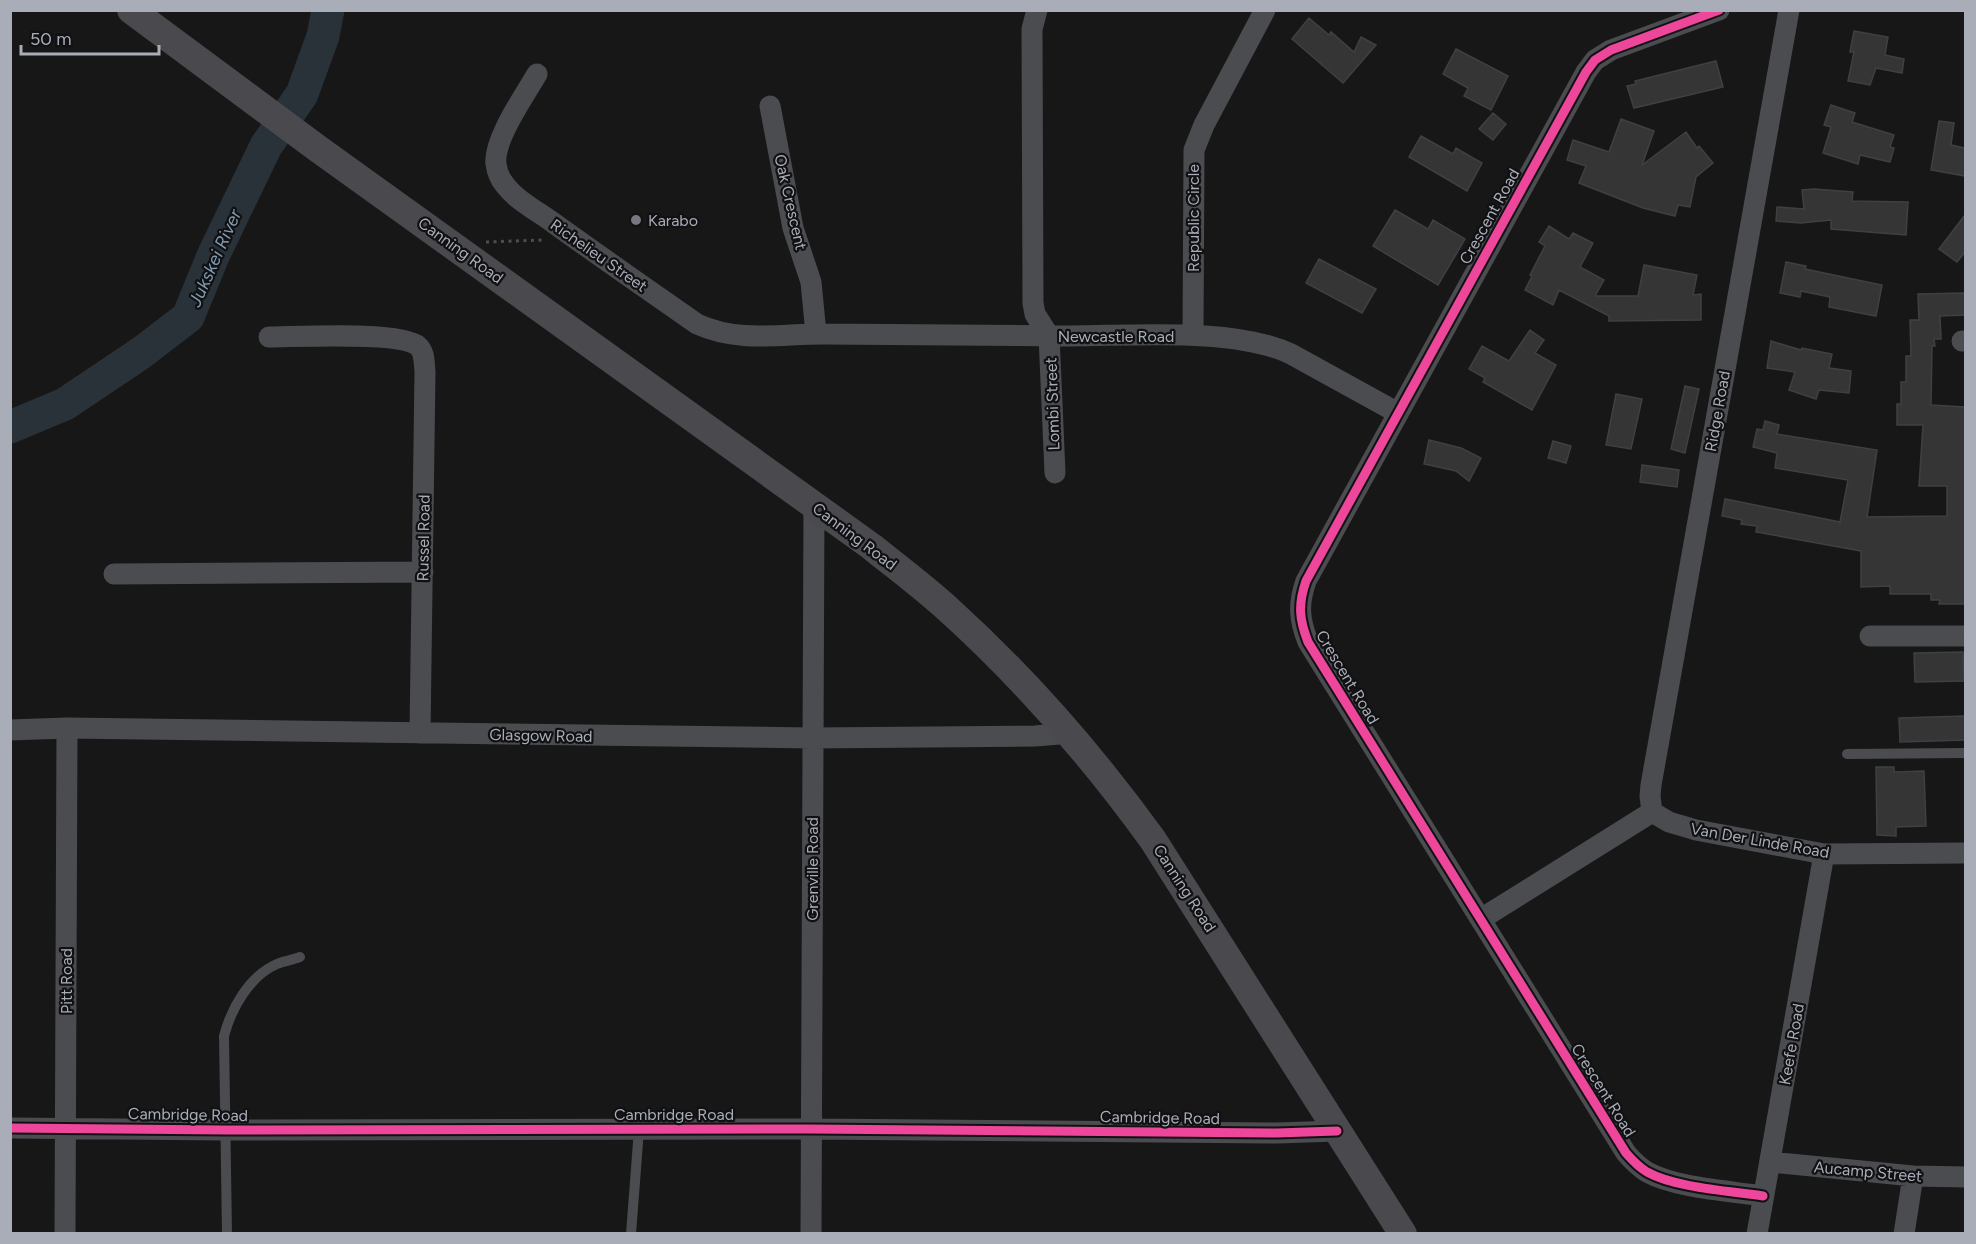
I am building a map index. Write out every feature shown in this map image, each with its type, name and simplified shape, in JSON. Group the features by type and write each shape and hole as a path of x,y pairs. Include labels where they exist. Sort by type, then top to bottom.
{"main road":[{"name":"Canning Road","path":"131,10 318,148 872,547 949,610 1071,733 1125,801 1210,927 1403,1233"}],"street":[{"path":"1037,10 1032,29 1033,303 1035,314 1049,336"},
{"name":"Republic Circle","path":"1193,335 1194,150 1204,125 1265,10"},
{"name":"Crescent Road","path":"1719,10 1623,45 1595,60 1586,72 1306,581 1299,606 1299,618 1308,642 1618,1142 1637,1165 1661,1178 1681,1184 1763,1196"},
{"name":"Ridge Road","path":"1652,812 1651,785 1788,10"},
{"name":"Richelieu Street","path":"537,74 501,139 496,163 498,173 514,194 697,324 722,334 750,337 816,334"},
{"name":"Oak Crescent","path":"770,106 793,228 811,282 816,334"},
{"name":"Newcastle Road","path":"816,334 1193,335 1261,343 1275,347 1398,413"},
{"name":"Lombi Street","path":"1049,336 1054,473"},
{"name":"Russel Road","path":"269,337 391,337 417,345 422,352 425,372 420,733"},
{"name":"Grenville Road","path":"811,1233 814,505"},
{"path":"114,574 423,572"},
{"path":"1870,636 1965,636"},
{"name":"Glasgow Road","path":"10,730 67,728 812,738 1035,736 1071,733"},
{"name":"Pitt Road","path":"65,1233 67,728"},
{"path":"1481,919 1652,812"},
{"name":"Van Der Linde Road","path":"1652,812 1669,822 1696,830 1824,854 1965,852"},
{"name":"Keefe Road","path":"1757,1233 1824,854"},
{"name":"Cambridge Road","path":"10,1128 810,1129 1277,1133 1337,1131"},
{"name":"Aucamp Street","path":"1770,1162 1913,1176 1965,1177"},
{"path":"1904,1233 1913,1176"}],"lane":[{"path":"1847,754 1965,753"},
{"path":"227,1233 224,1036 227,1024 236,1005 255,980 275,965 300,957"},
{"path":"631,1233 639,1129"}],"path":[{"path":"485,242 575,238"}],"building":[{"path":"1309,18 1329,35 1331,32 1354,52 1361,37 1376,45 1343,83 1292,39"},
{"path":"1854,31 1888,37 1885,55 1904,59 1902,73 1876,68 1870,85 1848,81 1854,52 1850,52"},
{"path":"1456,49 1508,76 1491,110 1464,96 1468,88 1443,74"},
{"path":"1716,61 1723,87 1634,108 1627,86 1636,84 1635,81"},
{"path":"1831,105 1855,113 1852,122 1894,135 1890,147 1894,148 1890,162 1860,155 1858,164 1823,153 1831,127 1824,125"},
{"path":"1493,113 1506,124 1493,140 1479,129"},
{"path":"1621,119 1654,131 1642,165 1686,132 1697,148 1699,146 1713,163 1696,177 1690,207 1678,205 1675,216 1643,208 1579,183 1586,166 1567,160 1573,140 1609,152"},
{"path":"1939,121 1954,123 1951,145 1965,148 1965,176 1931,170"},
{"path":"1421,136 1453,154 1456,148 1482,163 1467,191 1409,157"},
{"path":"1802,190 1853,192 1852,201 1908,202 1906,235 1831,229 1831,220 1801,223 1776,221 1777,207 1804,209"},
{"path":"1395,210 1428,229 1433,220 1465,239 1438,285 1373,246"},
{"path":"1965,215 1965,252 1957,262 1939,249"},
{"path":"1549,226 1569,239 1573,233 1593,243 1580,267 1604,280 1595,296 1638,296 1644,265 1697,275 1693,295 1701,294 1701,320 1609,321 1609,316 1559,290 1553,305 1525,290 1545,246 1539,242"},
{"path":"1319,259 1376,289 1362,313 1306,283"},
{"path":"1786,262 1806,266 1805,269 1882,285 1876,316 1829,307 1830,297 1801,291 1800,297 1780,293"},
{"path":"1965,293 1965,315 1940,316 1941,339 1934,339 1935,346 1932,346 1931,405 1965,407 1965,604 1939,604 1940,600 1931,600 1931,594 1890,594 1890,586 1861,587 1861,551 1756,532 1757,526 1741,524 1742,520 1722,516 1725,499 1840,522 1848,480 1775,468 1777,453 1753,447 1757,429 1763,430 1765,421 1779,425 1777,434 1877,450 1867,517 1947,516 1947,486 1919,486 1923,425 1897,425 1897,404 1901,404 1901,382 1906,382 1906,356 1911,356 1910,320 1919,320 1918,294"},
{"path":"1530,330 1544,340 1535,353 1556,365 1532,410 1483,382 1485,378 1469,369 1482,346 1509,361"},
{"path":"1771,341 1801,350 1802,348 1832,354 1829,368 1851,371 1849,393 1819,390 1816,399 1789,390 1795,372 1767,368"},
{"path":"1685,386 1699,389 1685,453 1671,449"},
{"path":"1616,394 1642,399 1631,449 1606,445"},
{"path":"1429,440 1461,448 1481,458 1469,481 1456,471 1424,464"},
{"path":"1553,441 1571,446 1566,463 1548,458"},
{"path":"1642,465 1679,470 1677,487 1640,482"},
{"path":"1963,652 1964,681 1915,682 1914,653"},
{"path":"1965,716 1965,740 1900,742 1899,718"},
{"path":"1876,767 1894,767 1894,772 1924,771 1926,826 1896,827 1896,836 1877,835"}],"waterway":[{"name":"Jukskei River","path":"10,427 65,404 141,353 188,317 213,256 266,146 302,94 323,36 328,10"}],"cycle path":[{"path":"1719,10 1611,50 1595,60 1586,72 1306,581 1301,612 1308,642 1626,1153 1647,1172 1673,1182 1763,1196"},
{"path":"10,1128 810,1129 1277,1133 1337,1131"}],"place":[{"name":"Karabo","path":"636,220"}]}
